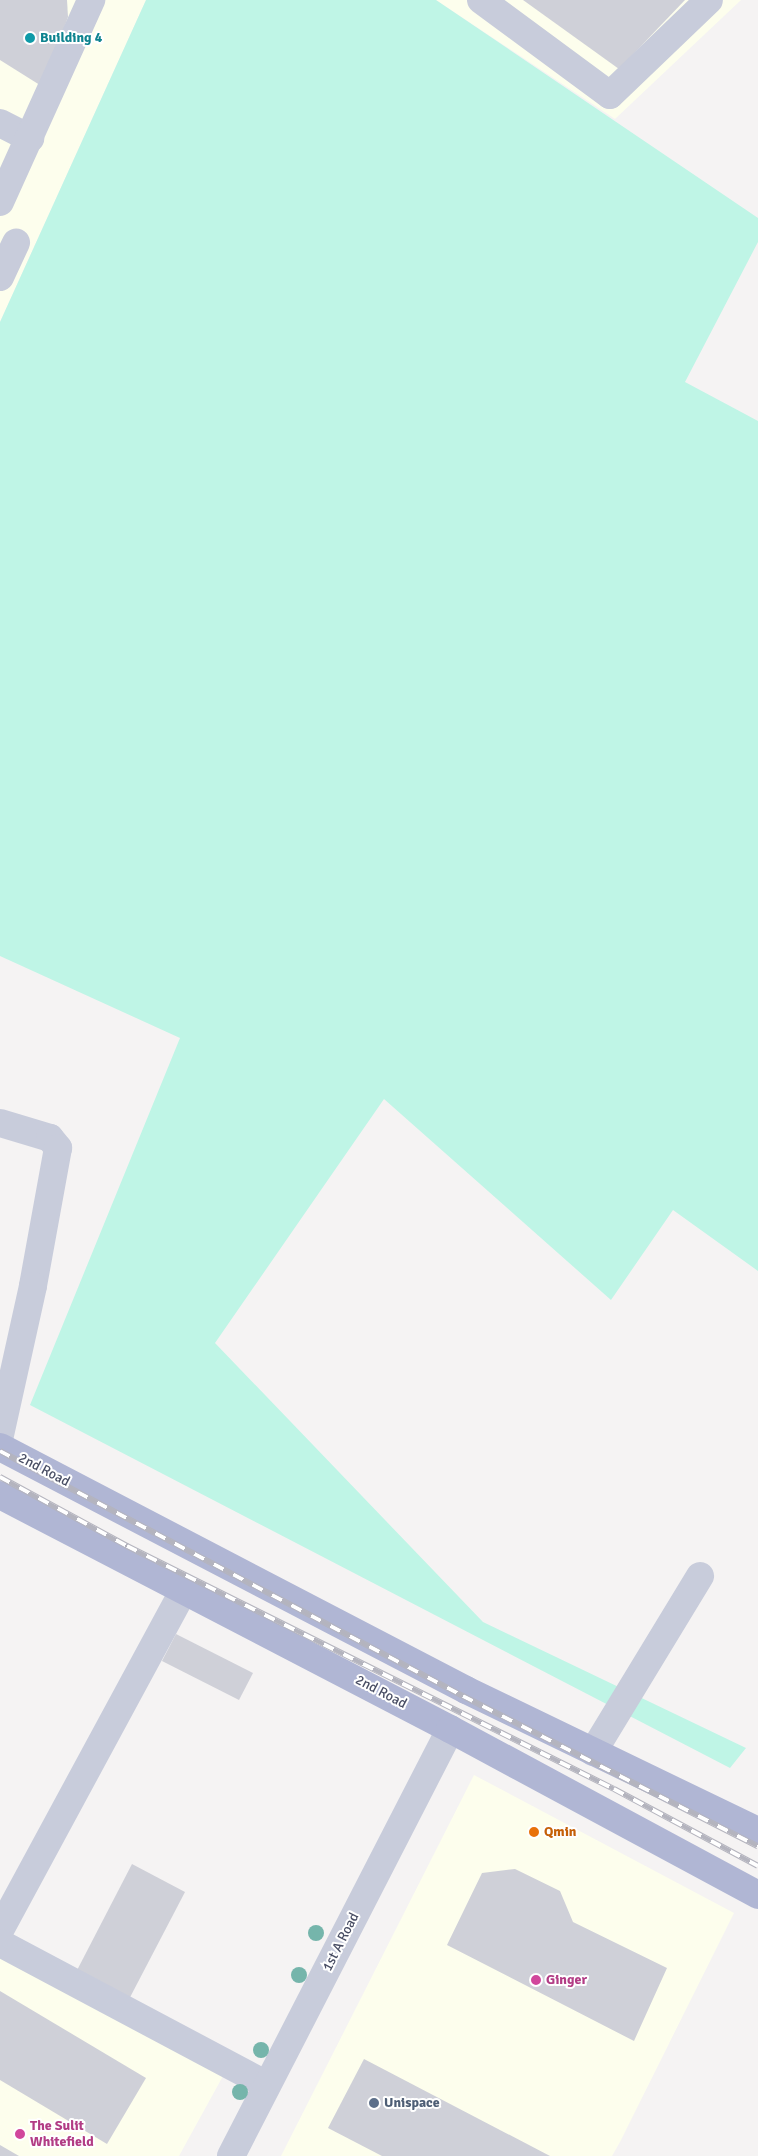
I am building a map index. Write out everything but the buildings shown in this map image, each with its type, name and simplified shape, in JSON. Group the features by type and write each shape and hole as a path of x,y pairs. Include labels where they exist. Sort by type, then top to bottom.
{"main road":[{"name":"2nd Road","path":"0,1447 466,1690 758,1831"},
{"name":"2nd Road","path":"0,1495 450,1728 758,1895"}],"street":[{"path":"0,202 92,0"},
{"path":"481,0 610,94 709,0"},
{"path":"0,123 30,138"},
{"path":"0,277 16,243"},
{"path":"0,1123 50,1138 58,1148 33,1286 0,1435"},
{"path":"593,1752 700,1576"},
{"path":"0,1930 184,1589"},
{"name":"1st A Road","path":"231,2156 450,1728"},
{"path":"0,1943 267,2085"}],"shaded area":[{"path":"0,0 146,0 0,322"},
{"path":"436,0 741,0 615,119"},
{"name":"Ginger","path":"474,1775 734,1913 620,2142 612,2156 281,2156"},
{"path":"0,1951 223,2076 179,2156 0,2156"}],"green space":[{"path":"146,0 436,0 758,218 758,242 685,382 758,421 758,1271 673,1210 611,1300 384,1099 215,1343 483,1622 746,1748 730,1768 30,1405 180,1038 0,956 0,322"}],"railway":[{"path":"0,1451 463,1696 758,1846"},
{"path":"0,1477 127,1546 614,1789 758,1866"}],"place":[{"name":"Building 4","path":"30,38"},
{"name":"Qmin","path":"534,1832"},
{"name":"Ginger","path":"536,1980"},
{"name":"Unispace","path":"374,2103"},
{"name":"The Sulit Whitefield","path":"20,2134"}]}
